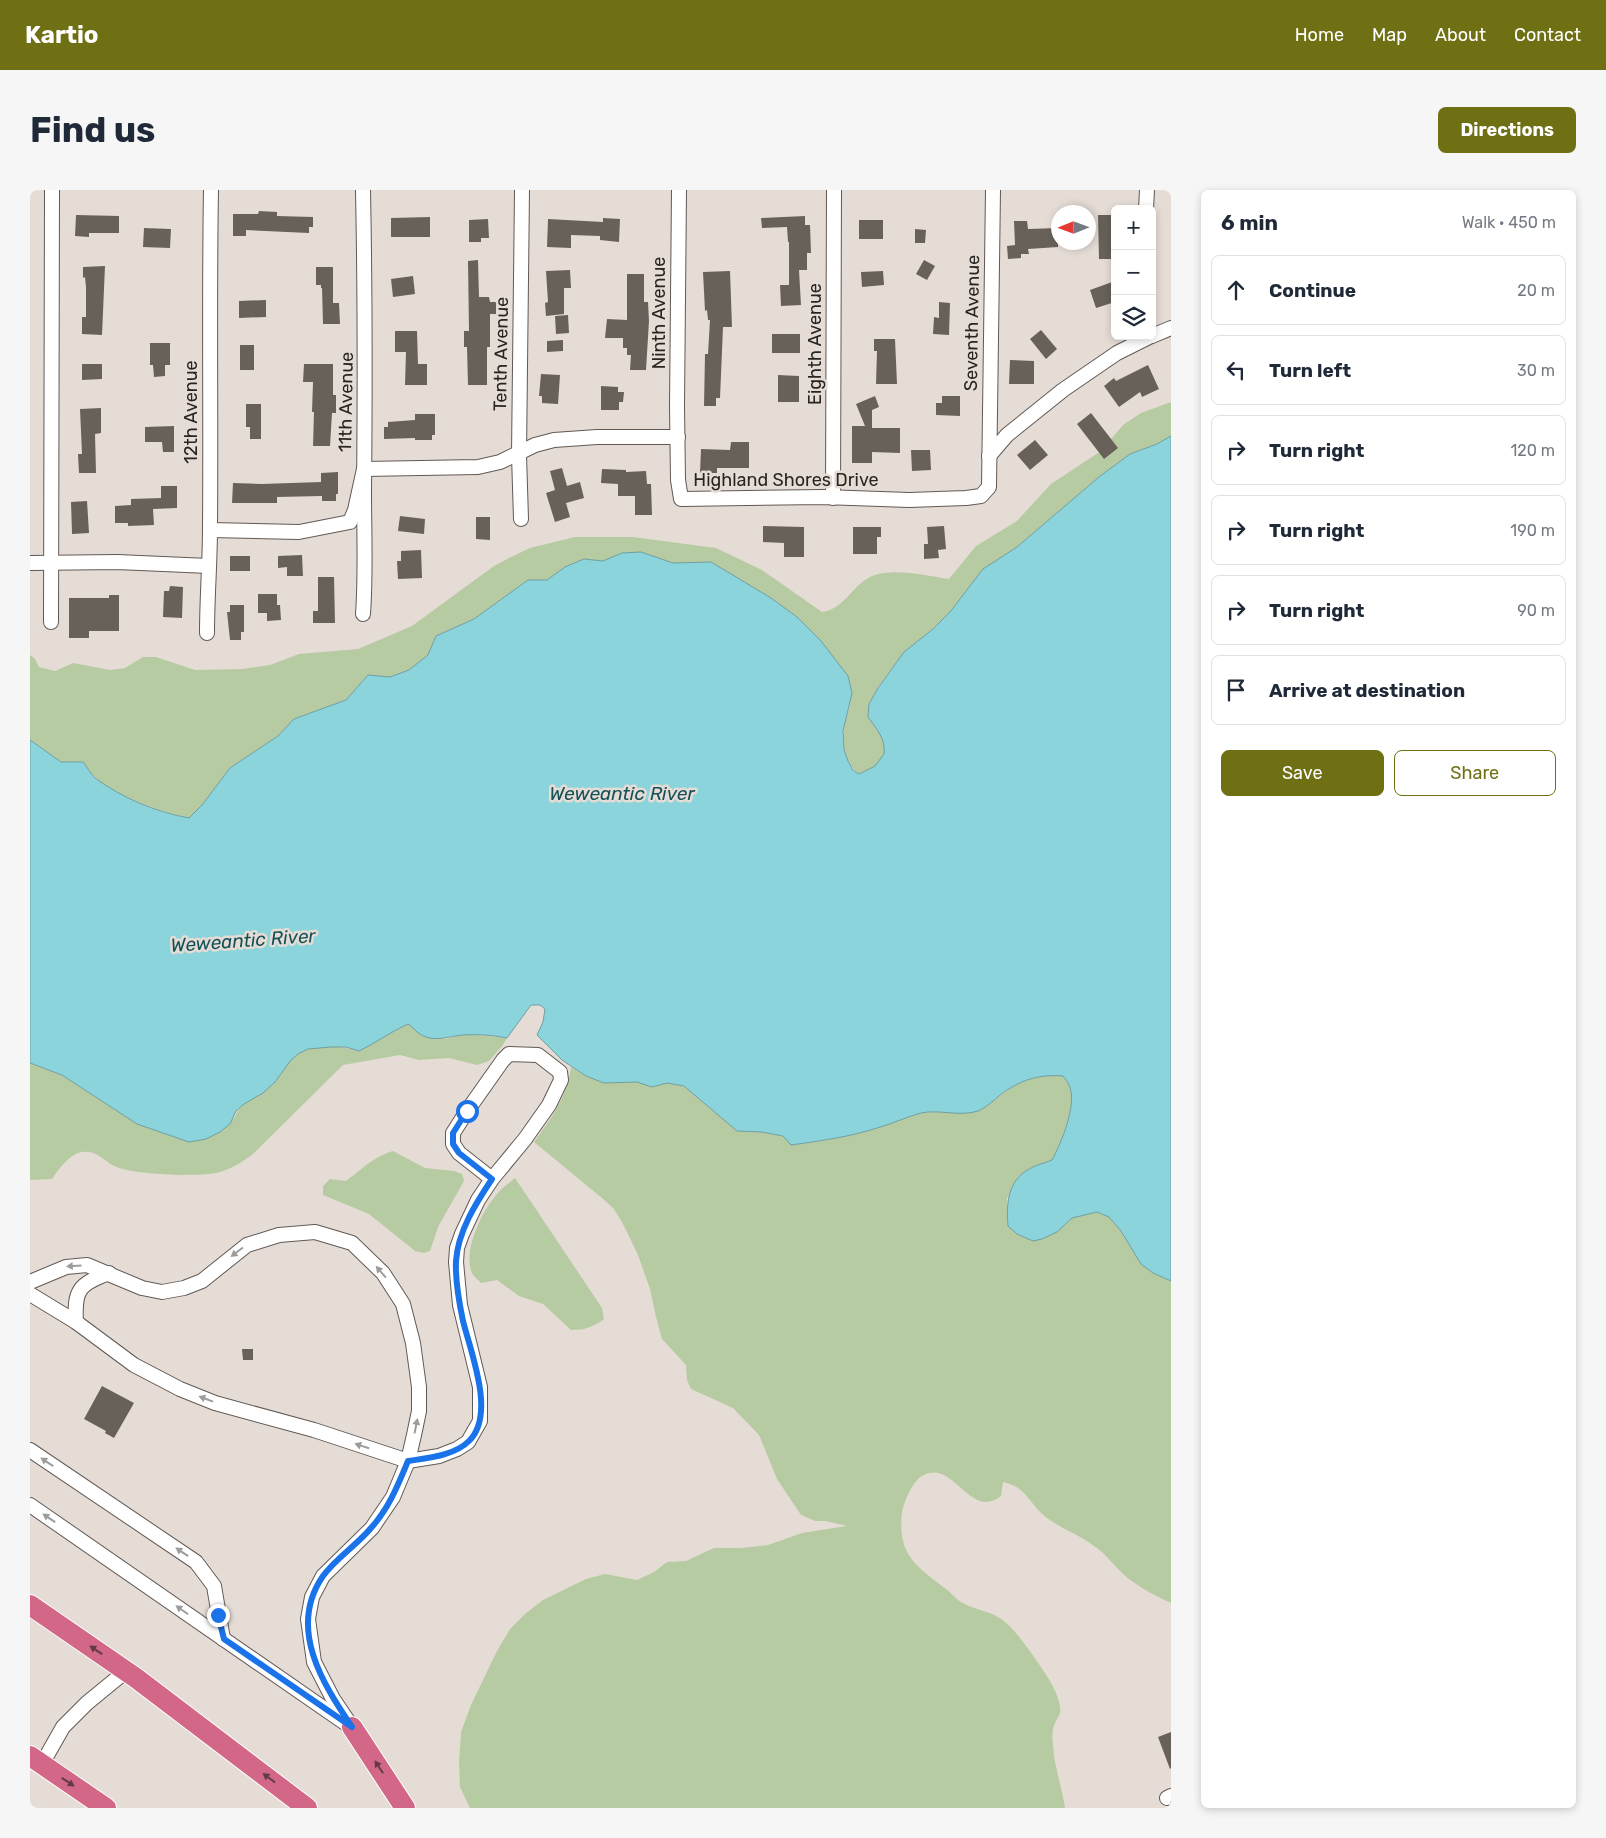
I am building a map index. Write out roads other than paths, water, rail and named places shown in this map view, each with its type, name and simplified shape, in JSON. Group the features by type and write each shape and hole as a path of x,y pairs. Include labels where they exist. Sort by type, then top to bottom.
{"highway":[{"path":"30,1605 126,1671 307,1808"},
{"path":"352,1727 405,1808"},
{"path":"36,1760 106,1808"}],"street":[{"path":"51,622 52,190"},
{"name":"12th Avenue","path":"207,633 210,530 209,318 211,190"},
{"name":"11th Avenue","path":"363,190 366,340 365,584 363,614"},
{"name":"Tenth Avenue","path":"521,519 519,455 522,190"},
{"name":"Ninth Avenue","path":"678,437 679,190"},
{"name":"Eighth Avenue","path":"833,498 834,190"},
{"name":"Seventh Avenue","path":"989,456 993,190"},
{"path":"1146,205 1147,190"},
{"path":"1156,334 1171,328"},
{"path":"989,456 1007,435 1063,390 1117,353 1141,340"},
{"path":"210,530 299,532 350,522 355,510 364,469 478,467 500,462 519,455 535,446 554,440 678,437"},
{"name":"Highland Shores Drive","path":"678,437 678,480 681,499 833,498 909,500 981,496 989,487 989,456"},
{"path":"30,563 117,562 209,566"},
{"path":"30,1294 76,1322 134,1365 180,1389 215,1402 314,1430 408,1461 439,1456 457,1449 468,1442 480,1421 480,1387 460,1305 456,1262 457,1248 478,1200 549,1105 561,1080 560,1072 538,1056 509,1054 453,1133 453,1144 459,1153 492,1179"},
{"path":"30,1282 66,1267 87,1265 142,1288 162,1292 184,1288 202,1281 247,1245 279,1235 315,1232 352,1243 383,1273 403,1304 413,1343 419,1387 419,1412 408,1461 393,1497 372,1528 323,1576 312,1597 308,1619 314,1662 333,1699 352,1727"},
{"path":"76,1322 76,1296 84,1284 109,1273"},
{"path":"30,1450 196,1562 214,1586 224,1639"},
{"path":"30,1505 352,1727"},
{"path":"36,1760 63,1727 87,1703 126,1671"}],"water":[{"name":"Weweantic River","path":"1171,436 1171,1281 1153,1273 1141,1264 1121,1231 1109,1217 1097,1212 1072,1218 1057,1232 1033,1241 1017,1234 1008,1226 1008,1201 1013,1186 1022,1174 1029,1169 1052,1160 1064,1134 1070,1113 1071,1093 1069,1085 1063,1076 1037,1077 1022,1082 1007,1090 978,1111 971,1113 921,1113 856,1134 791,1145 783,1136 762,1132 737,1131 684,1086 667,1083 652,1087 637,1082 604,1083 586,1076 562,1060 537,1035 543,1022 545,1009 540,1005 531,1005 507,1038 490,1035 463,1035 431,1038 425,1037 408,1024 359,1051 346,1047 308,1049 291,1060 275,1082 263,1093 236,1111 230,1124 220,1132 206,1139 189,1142 137,1124 62,1075 30,1063 30,740 61,762 83,762 95,778 128,798 164,812 189,818 202,805 230,768 278,736 294,719 346,700 368,675 390,677 409,670 428,655 436,636 474,619 528,580 547,580 565,567 584,559 603,561 622,553 641,552 673,563 711,562 771,598 797,617 821,641 848,676 852,693 843,731 844,750 853,770 859,774 875,766 884,754 882,739 868,717 869,704 904,652 933,629 950,612 983,569 1017,547 1099,477 1130,454 1157,444"}]}
